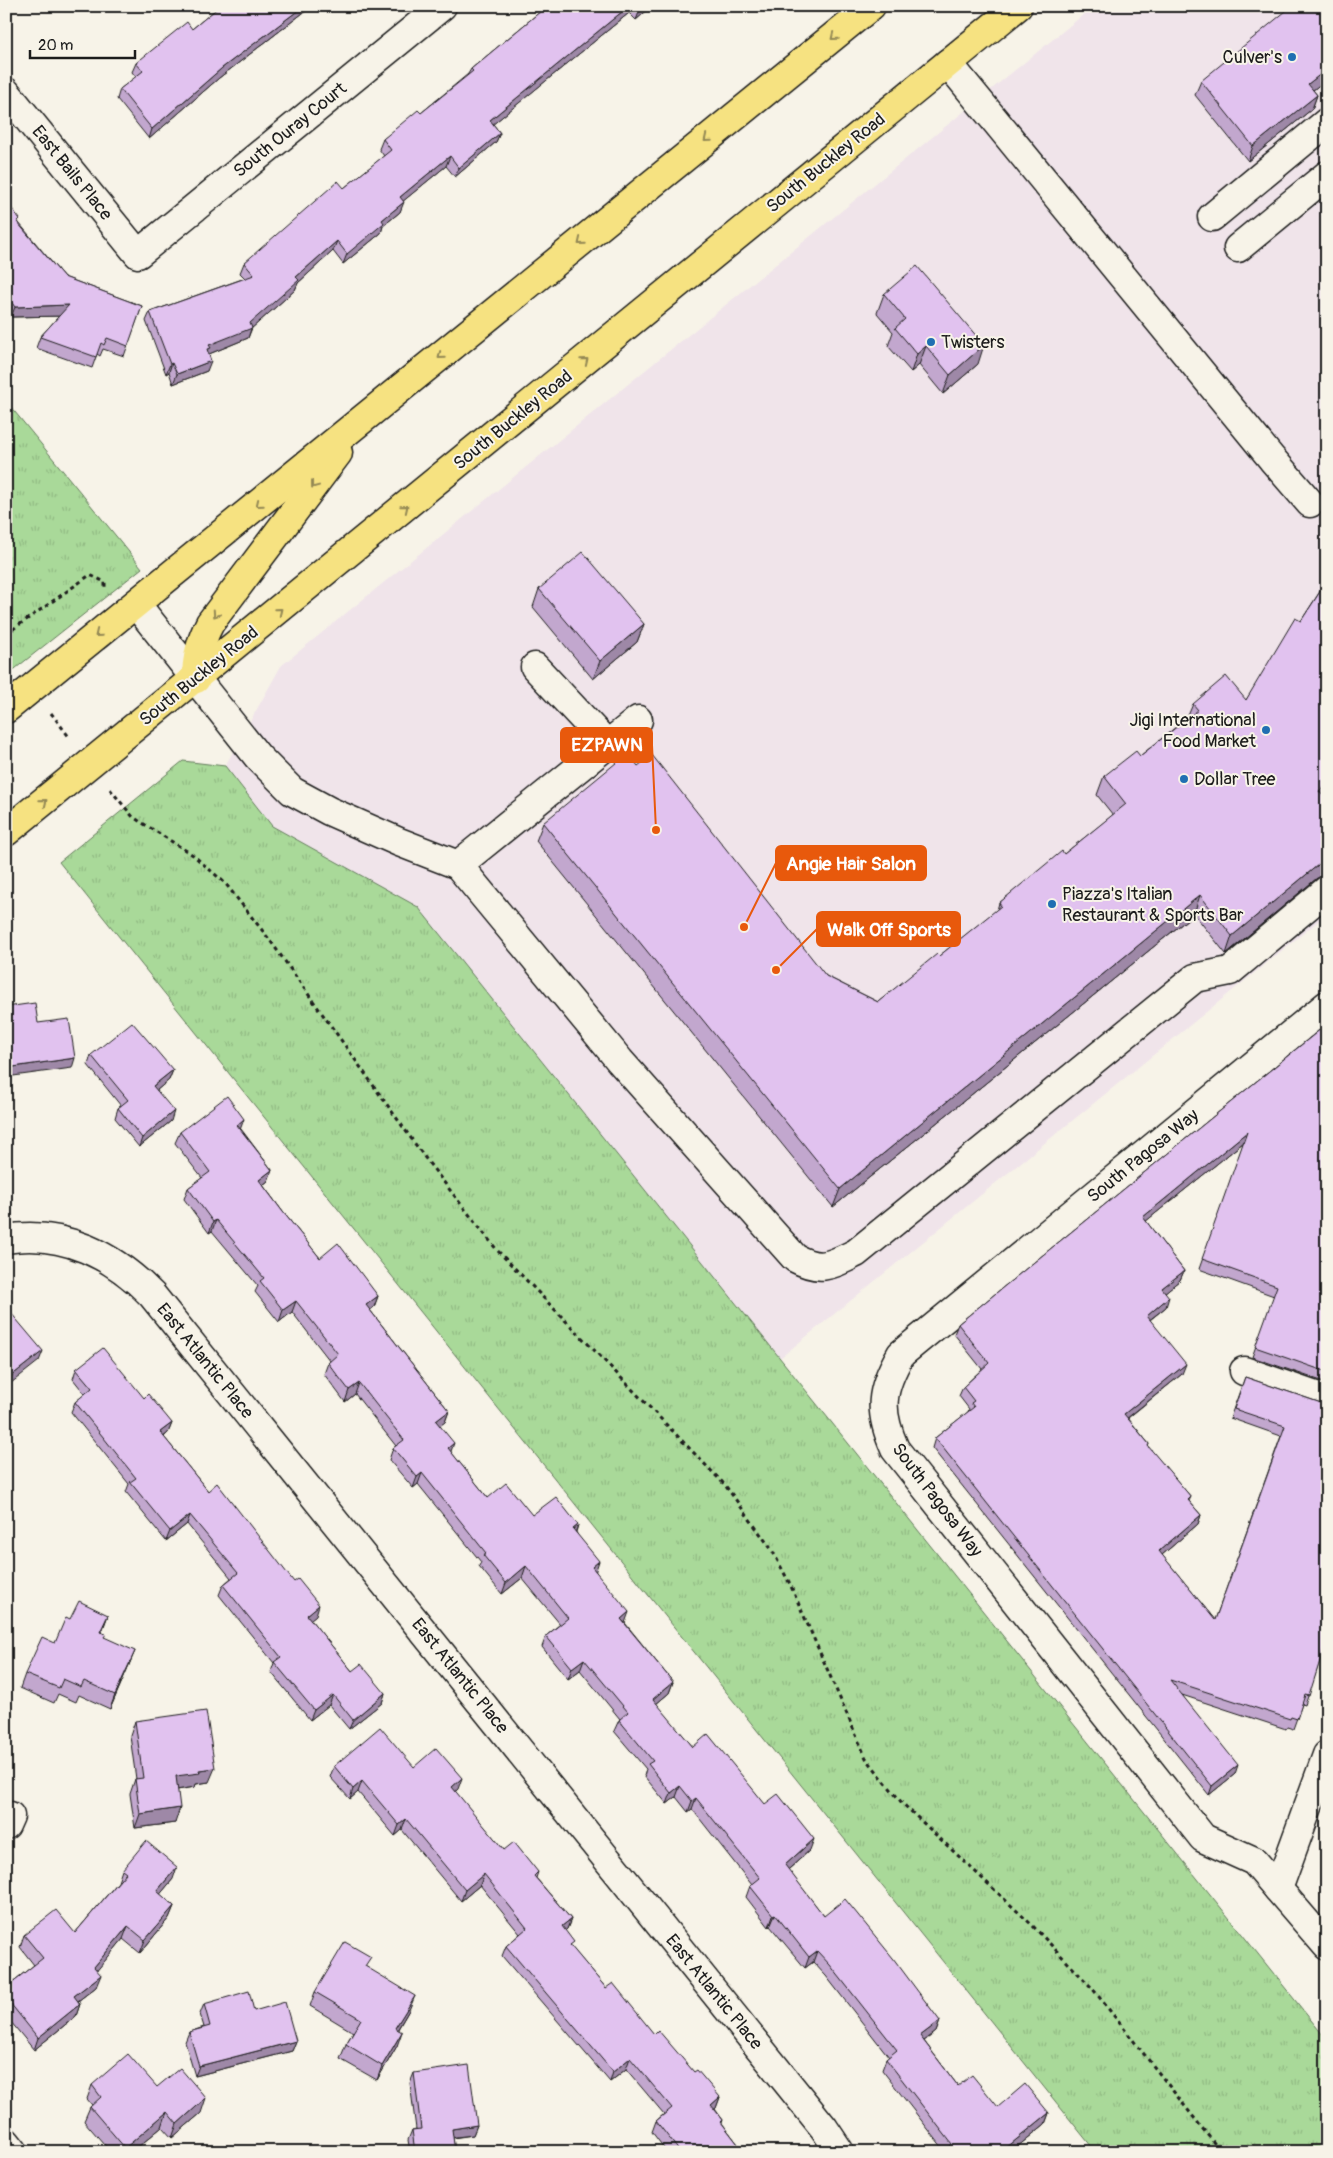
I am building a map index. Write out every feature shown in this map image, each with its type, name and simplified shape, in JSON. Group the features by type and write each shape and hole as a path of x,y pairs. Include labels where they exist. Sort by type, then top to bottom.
{"main road":[{"path":"6,709 872,6"},
{"name":"South Buckley Road","path":"6,832 196,679 1018,6"},
{"path":"196,679 196,660 199,647 210,623 365,418"}],"street":[{"name":"South Ouray Court","path":"138,254 442,6"},
{"path":"948,63 1266,452 1310,503"},
{"name":"East Bails Place","path":"6,92 138,254"},
{"path":"1212,217 1327,122"},
{"path":"1238,248 1325,181"},
{"path":"136,604 258,757 292,790 338,815 458,865 620,1061 795,1258 810,1266 832,1265 856,1253 1195,978 1230,971 1327,890"},
{"path":"535,667 608,745"},
{"path":"458,865 638,720"},
{"name":"South Pagosa Way","path":"1327,1005 901,1354 888,1376 883,1401 885,1427 894,1449 1203,1838 1254,1861 1327,1946"},
{"name":"East Atlantic Place","path":"6,1239 20,1236 50,1238 86,1247 115,1262 152,1295 812,2113 840,2152"},
{"path":"1244,1371 1327,1400"},
{"path":"1278,1889 1327,1755"},
{"path":"6,2142 14,2152"}],"path":[{"path":"6,634 90,575 105,582 105,589 98,595"},
{"path":"45,706 72,741"},
{"path":"107,784 120,803 133,817 193,855 225,883 269,939 428,1162 497,1250 725,1485 772,1550 790,1584 866,1758 883,1782 902,1803 1032,1925 1092,1988 1221,2152"}],"shaded area":[{"path":"1094,6 1327,6 1327,914 780,1358 418,907 272,826 225,766 281,666"}],"green space":[{"path":"6,401 142,568 6,676"},
{"path":"183,761 225,766 272,826 418,907 1327,2040 1327,2152 1096,2152 59,862"}],"building":[{"path":"220,6 304,6 222,68 152,129 120,89 143,71 136,63 187,22 192,29"},
{"path":"547,6 629,6 490,120 500,133 459,168 450,156 400,197 404,202 382,220 384,223 347,254 337,241 296,277 299,280 250,323 252,328 209,345 211,348 207,349 211,361 177,374 172,363 170,364 150,312 254,275 244,263 338,181 344,188 391,150 383,139 418,110 421,113 473,71 471,69"},
{"path":"636,6 644,6 640,10"},
{"path":"1292,6 1327,6 1327,69 1308,84 1317,95 1253,146 1201,81"},
{"path":"6,201 20,219 17,222 64,277 142,306 128,346 107,338 104,345 101,343 96,357 40,337 69,305 15,307 6,295"},
{"path":"917,266 984,345 950,375 926,346 917,354 895,328 905,319 884,294"},
{"path":"583,552 644,624 600,661 539,589"},
{"path":"1327,581 1327,785 1319,791 1327,801 1327,859 1232,936 1200,895 840,1189 543,823 628,753 638,766 652,755 826,976 878,1002 937,954 939,956 1001,906 999,903 1062,851 1064,854 1126,804 1104,776 1136,751 1140,756 1198,710 1193,704 1226,676 1246,700 1295,618 1301,621"},
{"path":"35,1003 38,1023 69,1019 75,1058 6,1068 6,1007"},
{"path":"132,1022 173,1070 153,1086 174,1111 142,1138 118,1108 128,1100 91,1055"},
{"path":"1327,1024 1327,1372 1255,1347 1277,1286 1202,1259 1247,1132 1143,1217 1184,1271 1162,1288 1169,1297 1147,1316 1186,1364 1124,1414 1191,1497 1188,1500 1201,1515 1159,1551 1215,1620 1285,1426 1234,1409 1245,1377 1327,1405 1327,1649 1324,1648 1309,1696 1305,1695 1297,1719 1291,1717 1290,1719 1170,1680 1238,1765 1212,1786 935,1438 974,1407 971,1403 974,1401 963,1387 989,1363 958,1324"},
{"path":"227,1096 244,1119 237,1125 272,1170 259,1180 283,1212 320,1258 338,1243 378,1296 366,1305 449,1411 436,1421 454,1443 448,1448 488,1498 506,1483 532,1515 556,1497 578,1525 573,1529 599,1561 592,1567 629,1612 621,1619 673,1682 653,1699 693,1747 708,1734 765,1804 778,1794 814,1839 785,1865 824,1916 845,1899 893,1958 940,2021 920,2036 958,2086 972,2075 998,2107 1025,2084 1049,2113 1006,2148 1009,2152 953,2152 949,2147 952,2144 886,2059 897,2050 830,1965 817,1951 809,1957 775,1914 773,1915 750,1886 760,1878 696,1798 692,1801 680,1786 671,1793 648,1764 653,1761 619,1720 628,1712 584,1659 572,1668 546,1636 568,1618 526,1566 506,1583 483,1555 486,1553 422,1473 417,1477 393,1448 404,1440 359,1383 349,1390 328,1363 338,1354 296,1301 283,1310 260,1281 264,1278 216,1220 213,1222 188,1188 210,1172 180,1132"},
{"path":"11,1313 43,1351 6,1380 6,1317"},
{"path":"103,1348 144,1398 148,1394 172,1423 160,1432 208,1491 217,1483 294,1582 298,1579 319,1605 307,1615 352,1671 361,1664 385,1693 353,1720 333,1695 314,1710 274,1662 281,1657 223,1585 238,1573 190,1515 170,1531 130,1482 136,1478 75,1402 92,1388 76,1369"},
{"path":"79,1601 108,1615 100,1632 106,1634 104,1637 135,1651 115,1695 84,1681 81,1687 63,1679 59,1688 25,1674 42,1637 55,1643 66,1617 70,1619"},
{"path":"206,1711 215,1768 199,1770 200,1773 176,1776 180,1808 140,1814 135,1779 143,1778 135,1721"},
{"path":"380,1727 414,1767 436,1748 462,1778 452,1787 504,1850 514,1842 538,1872 534,1876 571,1919 562,1926 574,1942 570,1945 606,1988 613,1983 654,2034 658,2030 694,2072 697,2070 720,2097 711,2105 723,2120 721,2122 744,2152 680,2152 656,2121 672,2108 630,2058 613,2072 506,1946 527,1928 484,1874 465,1890 406,1819 399,1825 362,1781 353,1789 334,1766"},
{"path":"146,1841 177,1867 157,1891 174,1906 145,1940 128,1926 94,1967 101,1975 74,1996 80,2004 38,2038 6,1998 6,1987 43,1958 24,1935 56,1910 75,1933 126,1873 122,1870"},
{"path":"345,1942 371,1957 365,1966 415,1996 395,2028 402,2032 382,2066 346,2044 361,2019 315,1992"},
{"path":"249,1991 254,2011 285,2002 296,2041 199,2066 189,2032 210,2026 204,2004"},
{"path":"128,2054 157,2087 180,2068 206,2098 177,2124 167,2112 125,2148 90,2107 101,2097 92,2085"},
{"path":"469,2065 477,2125 452,2129 455,2152 415,2152 412,2130 421,2129 414,2073"}],"place":[{"name":"Culver's","path":"1292,57"},
{"name":"Twisters","path":"931,342"},
{"name":"Jigi International Food Market","path":"1266,730"},
{"name":"Dollar Tree","path":"1184,779"},
{"name":"EZPAWN","path":"656,830"},
{"name":"Piazza's Italian Restaurant & Sports Bar","path":"1052,904"},
{"name":"Angie Hair Salon","path":"744,927"},
{"name":"Walk Off Sports","path":"776,970"}]}
